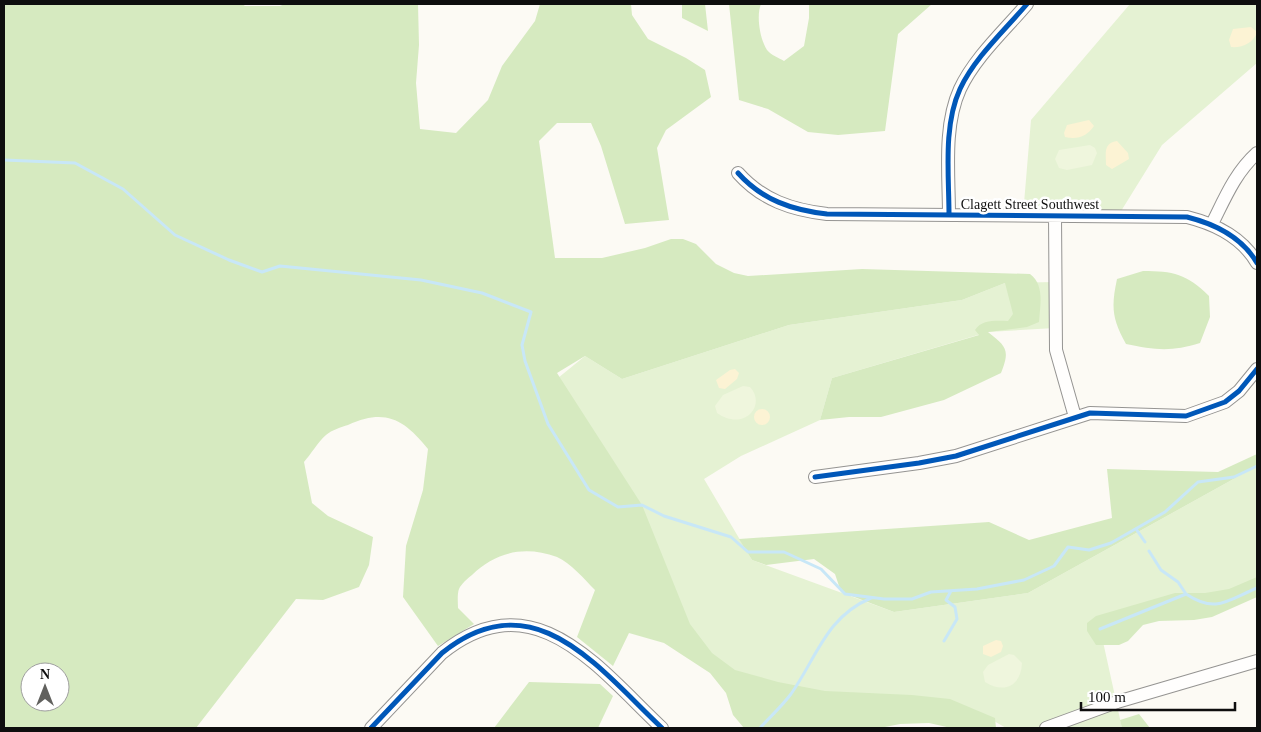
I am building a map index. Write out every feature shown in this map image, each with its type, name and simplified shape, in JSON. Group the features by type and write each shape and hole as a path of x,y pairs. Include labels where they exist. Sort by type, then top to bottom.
{"street":[{"path":"949,215 950,131 954,107 960,89 986,51 1027,4"},
{"path":"1212,224 1232,182 1243,166 1257,152"},
{"name":"Clagett Street Southwest","path":"738,173 757,192 769,198 808,212 827,214 1174,216 1212,224 1238,240 1257,263"},
{"path":"1055,216 1056,350 1075,417"},
{"path":"815,477 956,456 1075,417 1103,412 1164,417 1186,416 1225,402 1239,391 1257,369"},
{"path":"371,728 455,643 487,630 512,626 541,630 567,642 662,728"},
{"path":"1046,728 1117,702 1257,661"}],"green space":[{"path":"4,4 242,4 245,6 280,6 285,4 418,4 419,45 416,83 420,129 456,133 488,100 502,66 535,21 540,4 631,4 632,15 648,39 705,70 711,97 666,130 657,148 669,220 625,224 601,146 591,123 557,123 539,141 555,258 602,258 645,248 671,239 683,239 696,244 716,264 734,273 748,276 862,269 1030,274 1038,284 1041,303 1039,322 1027,327 988,332 1005,350 1006,354 1001,373 944,400 881,417 849,417 820,420 832,378 979,335 975,330 986,322 1008,321 1013,314 1005,283 962,300 789,325 622,379 585,356 557,373 642,505 690,624 712,653 735,670 778,682 825,691 912,695 950,699 995,718 996,728 951,728 929,723 900,724 880,728 744,728 733,715 726,693 710,673 664,643 629,633 613,666 577,637 595,590 567,563 545,553 522,551 511,553 490,561 481,567 465,581 458,591 458,608 474,624 438,646 403,597 406,546 423,490 428,449 411,430 402,424 393,419 373,417 340,428 326,435 304,462 312,503 328,516 373,537 369,565 359,587 323,600 296,599 196,728 4,728"},
{"path":"682,4 705,4 708,31 682,18"},
{"path":"729,4 761,4 759,21 761,34 767,50 784,61 804,46 809,18 809,4 932,4 898,34 885,131 838,135 808,132 768,109 739,100"},
{"path":"1130,4 1257,4 1257,63 1162,145 1118,216 1023,215 1031,120"},
{"path":"1090,145 1095,148 1097,153 1092,165 1067,170 1059,168 1055,159 1059,150"},
{"path":"1143,271 1179,275 1194,283 1209,296 1210,317 1200,343 1172,349 1145,348 1126,344 1115,320 1114,313 1117,279"},
{"path":"1055,282 1055,328 988,332 832,378 820,420 741,456 704,479 752,560 894,612 1028,593 1257,466 1257,588 1100,628 1122,728 1006,728 975,710 919,698 857,708 724,676 665,616 558,378 585,356 622,379 789,325 962,300 1005,283"},
{"path":"743,386 750,387 755,394 756,401 750,414 744,418 736,419 727,418 717,413 715,406 723,395"},
{"path":"1257,454 1257,466 1028,593 894,612 841,592 835,574 814,559 766,565 752,560 739,539 989,522 1029,540 1112,518 1107,469 1218,472"},
{"path":"1257,577 1257,597 1212,617 1194,620 1159,621 1143,625 1128,641 1119,645 1096,645 1087,631 1087,623 1096,616 1175,593 1205,593 1229,589"},
{"path":"1009,654 1014,655 1022,663 1021,671 1015,682 1010,686 999,687 985,682 983,672 988,665"},
{"path":"529,682 600,684 613,696 598,728 494,728"},
{"path":"1139,714 1150,728 1122,728 1120,720"}],"sand":[{"path":"1251,27 1257,32 1250,42 1243,46 1231,47 1229,40 1233,29"},
{"path":"1089,120 1094,126 1085,135 1074,138 1065,137 1064,133 1067,125"},
{"path":"1117,141 1128,153 1129,159 1112,169 1106,165 1106,150 1109,144"},
{"path":"735,369 739,373 737,379 725,389 719,388 716,380 730,370"},
{"path":"762,409 768,411 770,417 768,423 762,425 756,423 754,417 756,411"},
{"path":"996,640 1001,641 1003,646 1001,652 991,657 983,654 983,646"}],"waterway":[{"path":"4,160 75,163 123,189 175,235 229,260 262,272 280,266 421,280 482,293 531,312 522,345 525,361 548,424 589,490 618,507 642,505 664,516 731,537 748,552 784,552 821,569 845,594 884,599 912,599 931,592 977,589 1024,580 1054,566 1068,547 1089,550 1111,543 1165,512 1198,482 1234,477 1257,466"},
{"path":"1136,529 1145,542"},
{"path":"1100,629 1186,594 1178,582 1161,570 1149,551"},
{"path":"1186,594 1196,600 1214,604 1222,603 1257,588"},
{"path":"944,641 957,619 955,607 946,600 951,591"},
{"path":"760,728 791,694 833,627 856,606 871,598"}],"cycle path":[{"path":"949,215 949,135 951,119 960,89 966,77 991,44 1027,4"},
{"path":"738,173 767,197 802,210 827,214 1187,217 1208,223 1227,233 1244,246 1257,263"},
{"path":"815,477 956,456 1090,413 1186,416 1225,402 1239,391 1257,369"},
{"path":"371,728 442,653 475,633 506,625 535,629 563,641 589,659 662,728"}]}
